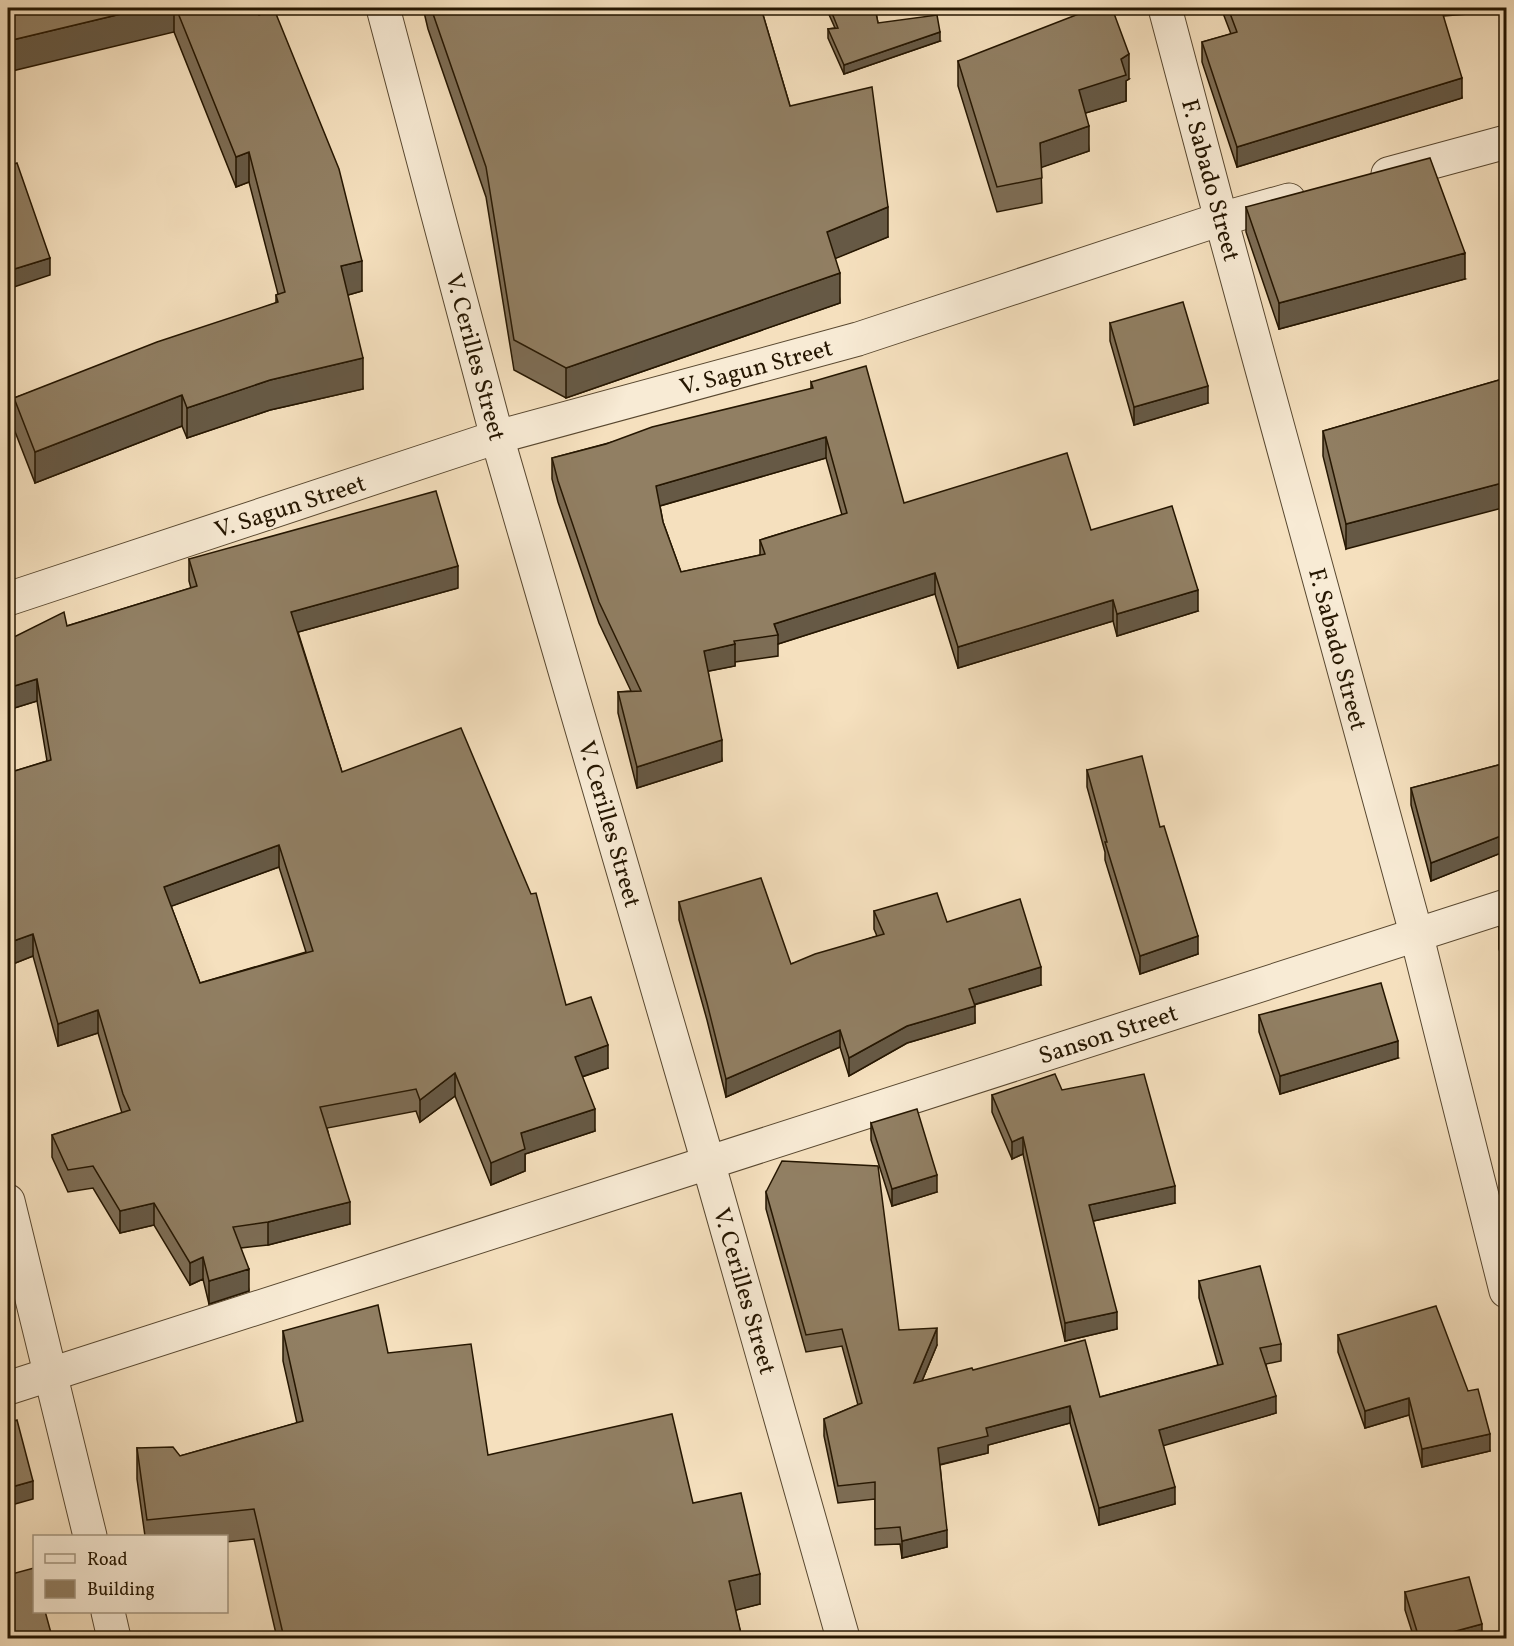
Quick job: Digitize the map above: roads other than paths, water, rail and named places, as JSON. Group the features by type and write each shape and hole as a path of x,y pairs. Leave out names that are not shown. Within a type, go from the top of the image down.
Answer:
{"street":[{"name":"V. Cerilles Street","path":"383,8 497,437 708,1162 843,1638"},
{"name":"F. Sabado Street","path":"1165,8 1416,933 1506,1291"},
{"path":"1358,182 1506,142"},
{"name":"V. Sagun Street","path":"8,599 497,437 858,339 1221,219 1312,194"},
{"name":"Sanson Street","path":"8,1388 1064,1049 1416,933 1506,906"},
{"path":"8,1201 90,1535"},
{"path":"108,1613 114,1638"}]}
